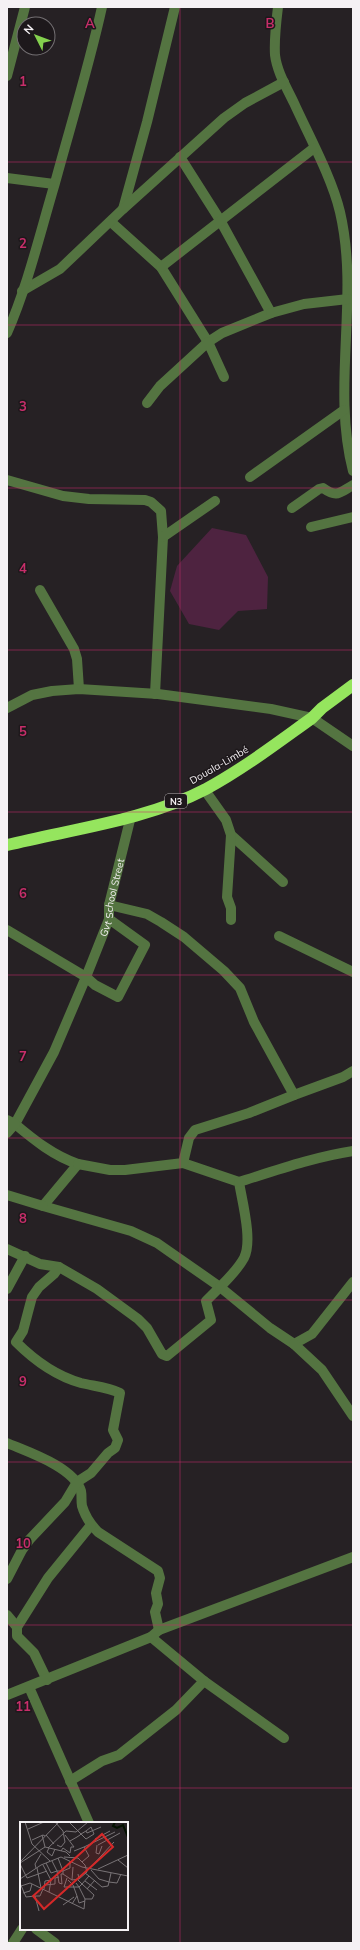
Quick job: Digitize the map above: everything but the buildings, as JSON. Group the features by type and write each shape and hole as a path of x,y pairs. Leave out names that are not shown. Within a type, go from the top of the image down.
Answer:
{"highway":[{"name":"Douala-Limbé","path":"7,844 131,816 204,789 239,769 312,718 322,708 353,685"}],"street":[{"path":"7,76 25,7"},
{"path":"7,333 18,308 22,290 45,220 90,61 102,7"},
{"path":"123,208 147,122 175,7"},
{"path":"278,7 275,30 275,56 284,82 331,186 340,212 344,242 348,299 344,410 348,450 353,471"},
{"path":"22,290 60,269 111,222 123,208 224,118 245,103 284,82"},
{"path":"161,267 314,148"},
{"path":"180,157 220,220 271,314"},
{"path":"7,178 54,184"},
{"path":"111,222 161,267 208,342 224,377"},
{"path":"147,403 160,386 208,342 222,333 271,314 304,304 348,299"},
{"path":"7,308 18,308"},
{"path":"250,477 344,410"},
{"path":"7,480 63,496 89,499 145,500 151,502 161,511 162,537 155,694"},
{"path":"292,508 319,489 323,488 332,494 337,494 353,485"},
{"path":"162,537 215,501"},
{"path":"311,527 353,517"},
{"path":"40,590 74,649 77,659 79,689"},
{"path":"7,708 32,695 52,691 79,689 155,694 258,707 312,718 353,746"},
{"path":"204,789 226,820 231,835 227,897 231,908 231,920"},
{"name":"Gvt School Street","path":"7,1133 11,1122 54,1052 109,919 109,905 131,816"},
{"path":"231,835 283,882"},
{"path":"109,905 147,914 184,937 224,971 240,988 254,1022 294,1095"},
{"path":"7,930 86,977 95,985 118,997 145,947 141,941 109,919"},
{"path":"279,936 353,972"},
{"path":"183,1163 189,1138 195,1130 250,1113 294,1095 343,1078 353,1070"},
{"path":"11,1122 47,1149 64,1159 78,1164 110,1170 125,1170 183,1163 239,1182 332,1154 353,1151"},
{"path":"43,1206 78,1164"},
{"path":"7,1249 40,1264 60,1267 97,1290 138,1319 147,1328 162,1354 166,1356 211,1320 206,1301 235,1271 244,1257 247,1248 246,1225 239,1182"},
{"path":"7,1195 131,1231 157,1243 220,1287 270,1328 294,1344 322,1370 353,1416"},
{"path":"7,1289 25,1256"},
{"path":"7,1579 26,1545 65,1502 77,1482 91,1473 108,1453 115,1448 118,1440 113,1430 120,1393 78,1382 61,1375 40,1363 12,1341 23,1331 32,1297 39,1287 60,1267"},
{"path":"294,1344 312,1334 353,1282"},
{"path":"7,1443 55,1465 77,1482 81,1492 84,1513 91,1525 98,1532 158,1571 160,1578 156,1593 158,1604 155,1612 159,1630"},
{"path":"47,1680 34,1653 17,1636 17,1627 48,1578 91,1525"},
{"path":"7,1695 151,1637 159,1630 353,1557"},
{"path":"7,1615 17,1627"},
{"path":"151,1637 204,1681 284,1738"},
{"path":"70,1781 102,1762 119,1756 176,1710 204,1681"},
{"path":"29,1687 89,1822"},
{"path":"13,1943 21,1930"},
{"path":"37,1930 55,1943"}],"shaded area":[{"path":"212,528 246,535 268,577 267,609 238,611 219,630 189,624 170,591 177,566"}]}
